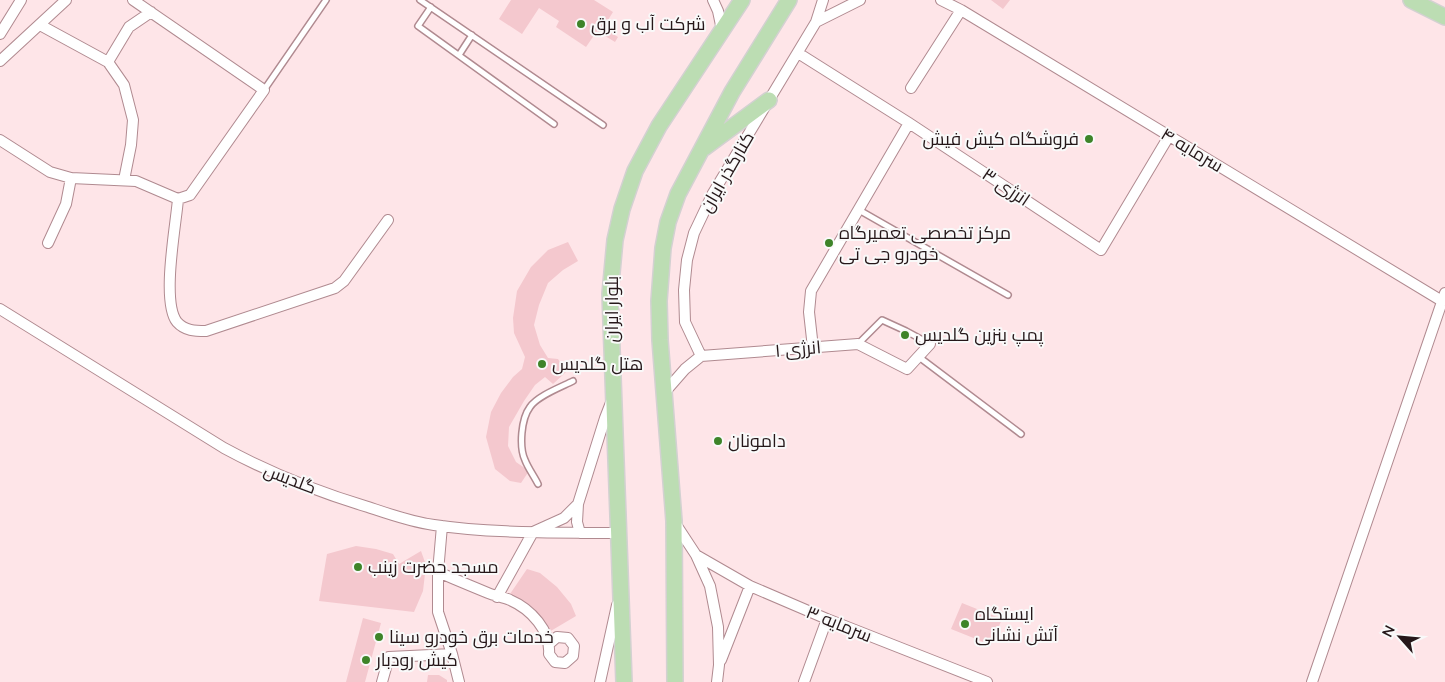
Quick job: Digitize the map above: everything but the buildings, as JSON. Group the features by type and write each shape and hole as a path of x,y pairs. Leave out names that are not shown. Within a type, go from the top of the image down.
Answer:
{"main road":[{"name":"بلوار ایران","path":"624,682 610,294 615,240 622,209 635,171 659,126 742,0"},
{"path":"675,682 674,521 659,301 663,248 668,222 678,194 732,92 789,0"},
{"path":"1411,0 1445,16"},
{"path":"701,150 769,100"}],"street":[{"path":"0,34 21,0"},
{"path":"0,61 66,0"},
{"path":"0,140 50,172 71,178 136,181 178,199 190,195 264,90 133,0"},
{"path":"713,0 718,11 722,30"},
{"name":"کنارگذر ایران","path":"700,356 685,322 685,275 694,233 713,193 816,22 823,0"},
{"path":"816,22 860,0"},
{"name":"سرمایه ۴","path":"941,0 1444,297"},
{"path":"911,88 960,10"},
{"path":"108,62 129,27 151,12"},
{"path":"40,25 108,62 124,86 133,120 131,145 124,180"},
{"name":"انرژی ۳","path":"798,53 909,123 1100,250 1169,136"},
{"path":"813,348 809,312 811,291 909,123"},
{"path":"48,244 66,204 71,178"},
{"path":"178,199 169,293 171,309 178,322 191,331 206,331 334,288 344,281 388,220"},
{"path":"1312,682 1444,297"},
{"name":"گلدیس","path":"0,309 224,448 258,467 351,502 397,516 442,526 474,530 619,533"},
{"path":"858,344 907,369 930,344"},
{"name":"انرژی ۱","path":"700,356 858,344"},
{"path":"664,393 685,369 700,356"},
{"path":"580,533 577,522 578,504 605,418 614,396"},
{"path":"498,597 533,532 564,518 578,504"},
{"path":"674,521 687,544 696,555 710,586 718,627 719,665 717,682"},
{"path":"442,526 438,572 438,612 459,682"},
{"name":"سرمایه ۳","path":"696,555 750,586 987,682"},
{"path":"438,572 498,597 509,599 531,614 539,623 550,644"},
{"path":"719,665 750,586"},
{"path":"600,682 621,587"},
{"path":"804,682 828,619"},
{"path":"382,682 389,657 452,654"}],"lane":[{"path":"264,90 326,0"},
{"path":"420,0 604,125"},
{"path":"431,7 418,26 554,124"},
{"path":"459,55 472,35"},
{"path":"859,209 1008,295"},
{"path":"858,344 882,320 930,344"},
{"path":"918,357 1021,434"},
{"path":"538,484 524,459 521,438 524,419 530,406 549,393 573,381"}],"place":[{"name":"شرکت آب و برق","path":"581,24"},
{"name":"فروشگاه کیش فیش","path":"1089,139"},
{"name":"مرکز تخصصی تعمیرگاه خودرو جی تی","path":"829,243"},
{"name":"پمپ بنزین گلدیس","path":"905,335"},
{"name":"هتل گلدیس","path":"542,364"},
{"name":"دامونان","path":"718,441"},
{"name":"مسجد حضرت زینب","path":"358,567"},
{"name":"ایستگاه آتش نشانی","path":"965,624"},
{"name":"خدمات برق خودرو سینا","path":"379,637"},
{"name":"کیش رودبار","path":"366,660"}]}
